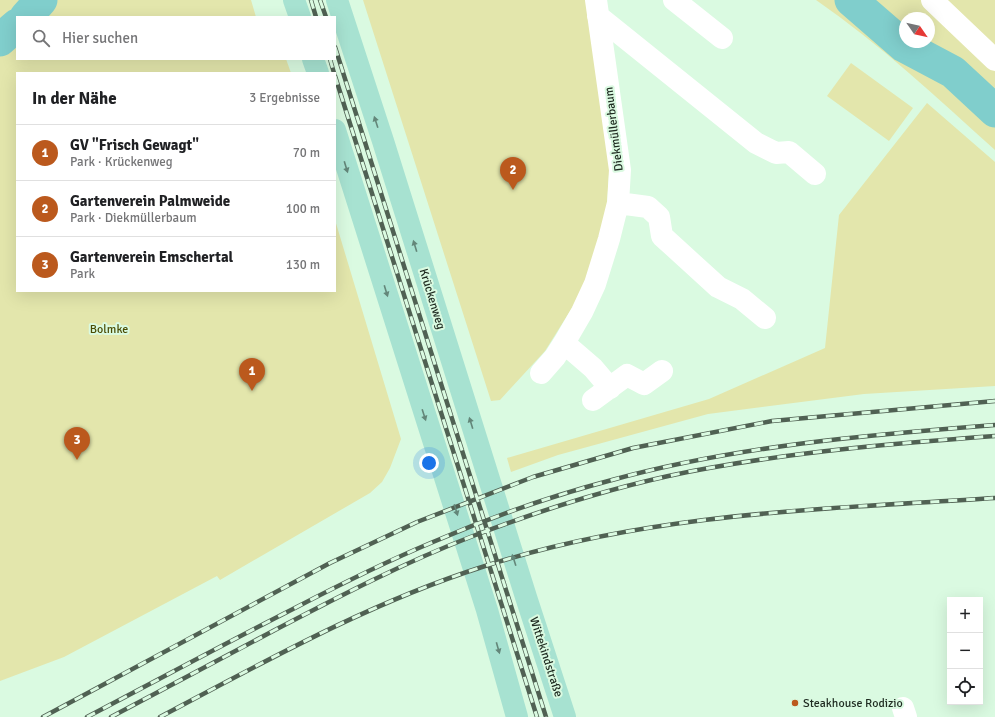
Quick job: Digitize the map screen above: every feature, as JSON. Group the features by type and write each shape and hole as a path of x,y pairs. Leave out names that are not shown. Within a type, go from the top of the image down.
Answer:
{"main road":[{"path":"294,0 300,16"},
{"name":"Krückenweg","path":"337,0 383,141 526,597"},
{"path":"313,60 318,72"},
{"path":"336,133 487,610 517,717"},
{"name":"Wittekindstraße","path":"526,597 565,717"}],"street":[{"path":"674,0 722,38"},
{"path":"932,0 995,60"},
{"path":"597,8 756,143 776,153 789,152 815,174"},
{"name":"Diekmüllerbaum","path":"541,373 555,357 564,343 582,312 595,284 618,203 620,170 597,8"},
{"path":"618,203 648,206 659,217 662,236 718,288 742,300 765,318"},
{"path":"564,343 593,368 602,394 627,375 644,384 662,371"}],"green space":[{"name":"Bolmke","path":"0,0 251,0 256,16 16,16 16,60 286,60 291,72 16,72 16,292 336,292 336,223 401,439 390,468 382,482 370,493 220,580 217,576 64,657 0,681"},
{"path":"363,0 587,0 610,159 606,220 593,262 577,300 545,351 500,400 491,401"},
{"path":"816,0 923,0 995,67 995,150 908,72 863,35"},
{"path":"941,0 995,0 995,49"},
{"path":"851,63 913,108 889,141 827,96"},
{"path":"927,103 995,162 995,386 864,394 708,414 558,455 511,472 507,458 709,399 825,348 839,215"}],"waterway":[{"path":"27,16 41,0"},
{"path":"851,0 904,46 953,72 995,111"},
{"path":"0,40 16,26"}],"railway":[{"path":"311,0 316,16"},
{"path":"320,0 326,16"},
{"path":"336,50 546,717"},
{"path":"330,60 334,72"},
{"path":"336,79 537,717"},
{"path":"43,717 330,563 417,522 533,477 633,448 772,421 995,401"},
{"path":"87,717 267,622 380,566 455,533 544,500 589,486 659,468 754,450 898,433 995,425"},
{"path":"111,717 297,618 422,557 473,536 560,505 649,480 745,462 852,448 995,436"},
{"path":"160,717 238,675 318,635 399,598 482,567 545,549 608,535 672,524 736,516 801,510 995,498"}],"place":[{"name":"Gartenverein Palmweide","path":"513,190"},
{"name":"GV \"Frisch Gewagt\"","path":"252,391"},
{"name":"Gartenverein Emschertal","path":"77,460"},
{"name":"Steakhouse Rodizio","path":"795,703"}]}
